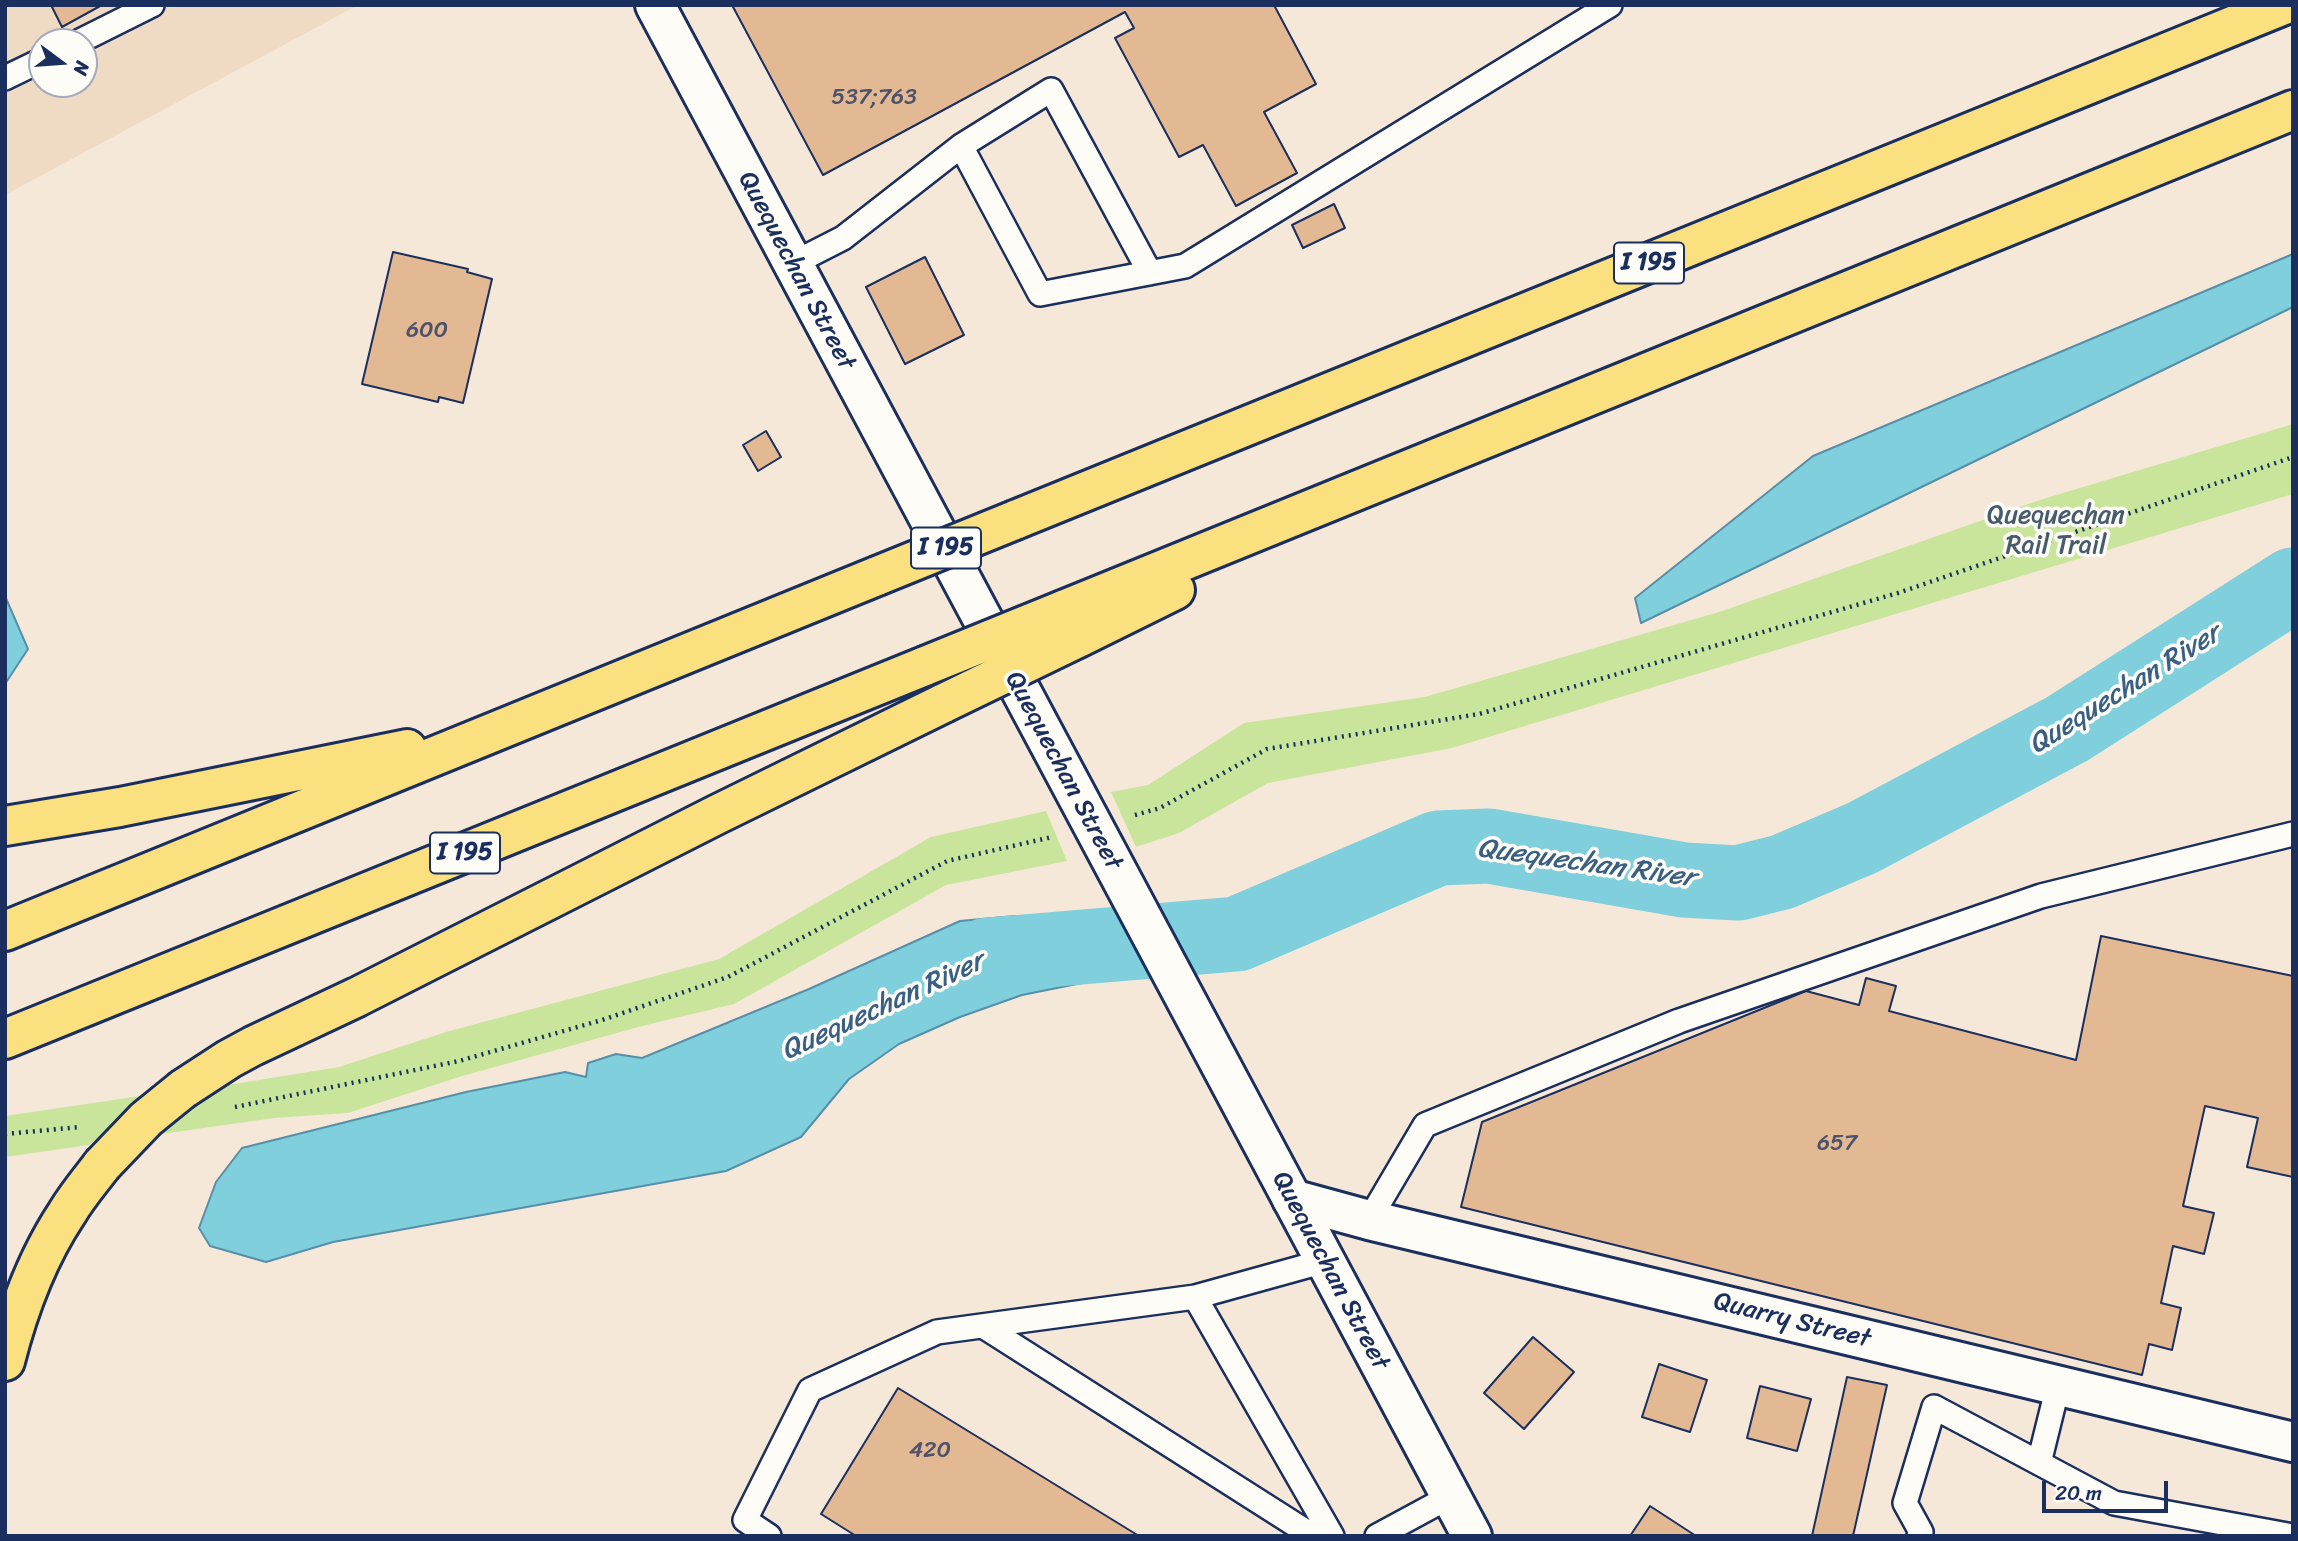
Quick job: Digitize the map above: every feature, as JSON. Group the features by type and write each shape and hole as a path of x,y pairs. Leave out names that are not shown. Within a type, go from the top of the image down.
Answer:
{"highway":[{"name":"I 195","path":"5,931 2284,5"},
{"name":"I 195","path":"5,1039 925,666 1070,624 1440,457 2293,110"},
{"path":"5,1362 35,1270 66,1214 102,1165 146,1119 183,1089 241,1053 944,704 1070,624"},
{"path":"5,826 133,805 501,729"}],"main road":[{"name":"Quequechan Street","path":"655,5 1472,1536"},
{"name":"Quarry Street","path":"1292,1199 1369,1220 2293,1443"}],"lane":[{"path":"98,32 152,5"},
{"path":"961,146 1040,294 1185,266 1610,5"},
{"path":"5,78 28,67"},
{"path":"792,264 843,238 961,146 1051,90 1150,272"},
{"path":"1369,1220 1425,1125 1679,1021 2041,896 2293,834"},
{"path":"769,1536 745,1520 810,1390 937,1332 1195,1297 1325,1261"},
{"path":"1195,1297 1332,1536"},
{"path":"983,1326 1313,1536"},
{"path":"2039,1462 2058,1386"},
{"path":"1923,1534 1905,1503 1934,1408 2114,1503 2208,1528 2293,1536"},
{"path":"1377,1536 1451,1496"}],"path":[{"path":"226,1108 382,1079 459,1061 602,1020 728,977 947,861 1094,827 1160,808 1267,749 1479,714 1898,593 2293,457"},
{"path":"5,1134 94,1126"}],"shaded area":[{"path":"5,5 358,5 5,195"}],"green space":[{"name":"Quequechan Rail Trail","path":"2293,424 2293,494 1452,748 1268,783 1179,833 1136,847 1111,792 1148,785 1244,723 1425,697 1719,612 2043,499"},
{"path":"1046,811 1067,861 946,885 734,1004 642,1026 459,1077 348,1113 274,1118 133,1138 197,1090 339,1067 446,1032 719,959 931,837"},
{"path":"154,1094 89,1145 5,1157 5,1116"}],"water":[{"path":"2293,254 2293,307 1641,623 1635,598 1813,456"},
{"path":"5,596 28,649 5,684"},
{"path":"1015,916 1071,920 1092,981 1022,995 960,1017 899,1044 849,1079 801,1137 726,1171 333,1242 266,1262 210,1246 199,1228 216,1182 242,1148 466,1092 565,1072 586,1077 588,1063 616,1054 642,1058 809,989 960,921"}],"building":[{"path":"51,5 102,5 62,27"},
{"path":"732,5 1274,5 1316,84 1264,112 1297,173 1236,206 1203,145 1179,157 1115,38 1134,28 1125,12 823,175"},
{"path":"1334,204 1345,228 1303,248 1292,225"},
{"path":"393,252 468,269 467,272 492,279 463,403 439,397 438,402 362,384"},
{"path":"925,257 964,335 905,364 866,287"},
{"path":"766,431 781,457 758,471 743,445"},
{"path":"2101,936 2293,976 2293,1177 2247,1167 2258,1118 2205,1106 2183,1206 2214,1213 2204,1254 2173,1246 2161,1303 2181,1308 2172,1350 2149,1344 2142,1375 1461,1207 1482,1122 1806,991 1859,1005 1866,978 1896,986 1889,1011 2076,1060"},
{"path":"1533,1337 1574,1372 1524,1429 1484,1393"},
{"path":"1659,1364 1707,1380 1690,1432 1642,1417"},
{"path":"1847,1377 1887,1385 1853,1536 1812,1536"},
{"path":"1760,1386 1811,1399 1797,1451 1747,1438"},
{"path":"898,1388 1139,1536 856,1536 821,1514"},
{"path":"1650,1506 1696,1536 1630,1536"}],"waterway":[{"name":"Quequechan River","path":"979,959 987,955 1237,934 1438,848 1489,846 1684,880 1738,883 1782,872 1862,838 2067,729 2293,585"}]}
